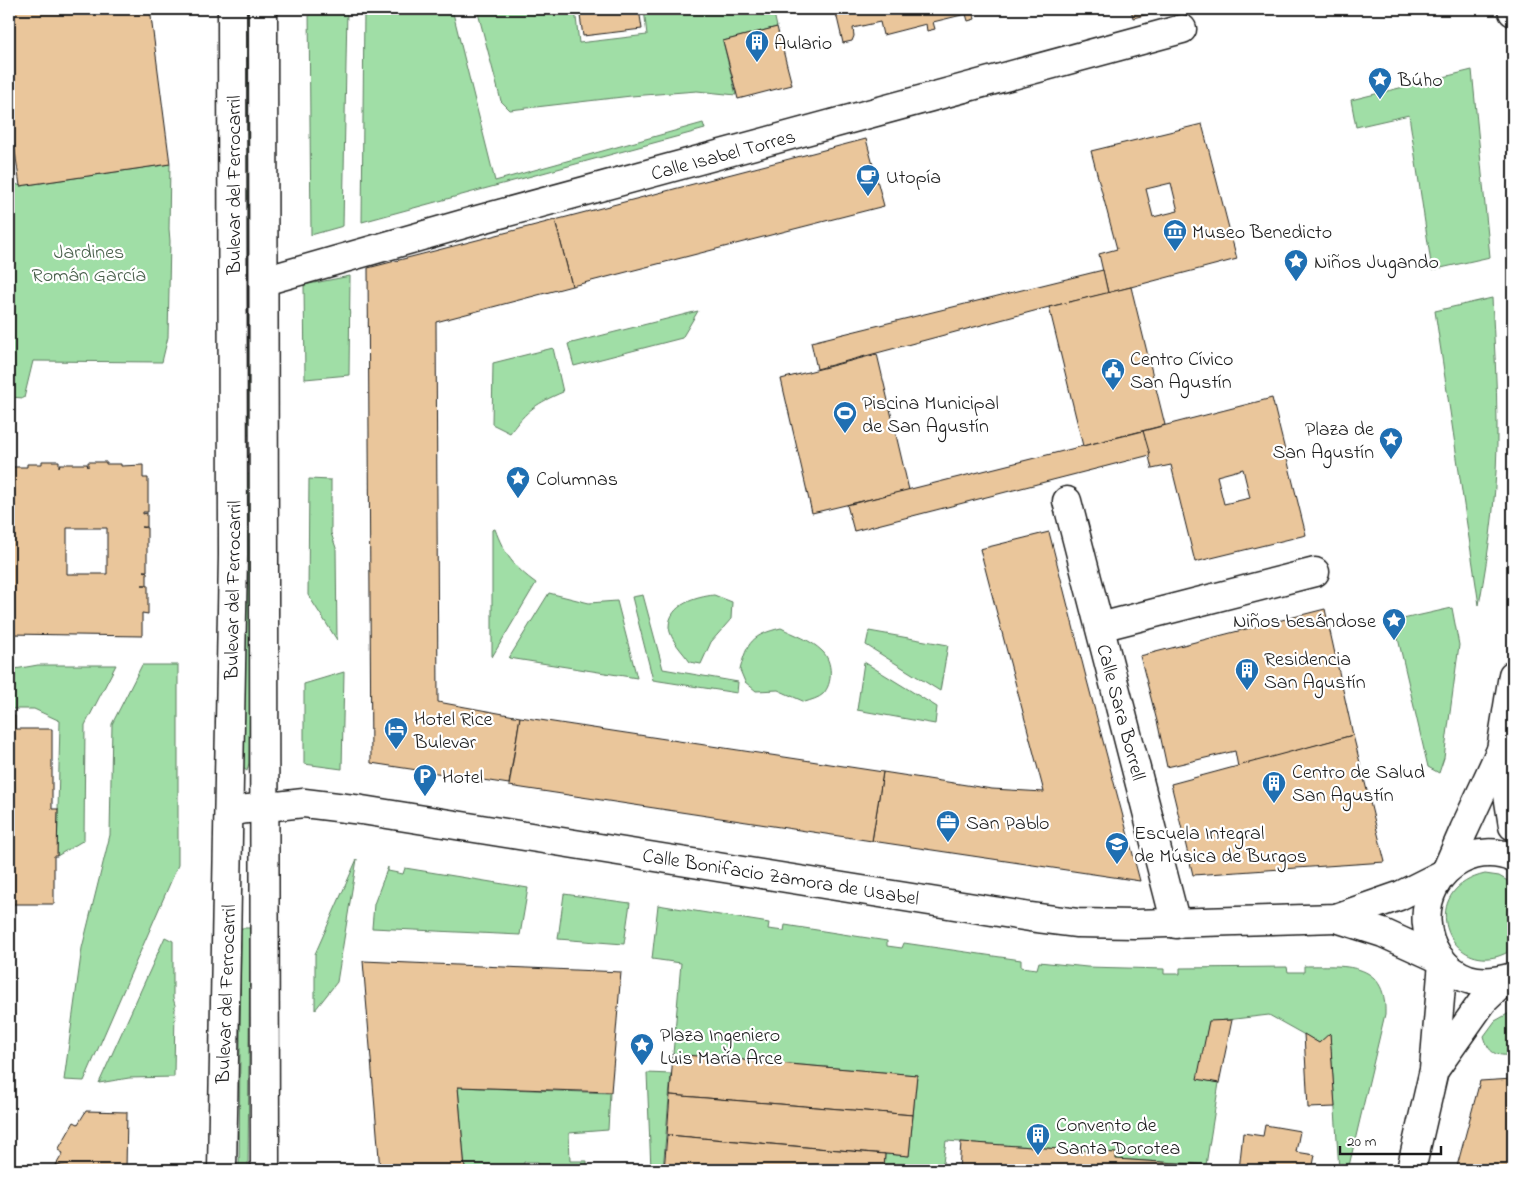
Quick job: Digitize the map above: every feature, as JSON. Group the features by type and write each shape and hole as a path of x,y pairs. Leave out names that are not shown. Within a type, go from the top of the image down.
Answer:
{"street":[{"name":"Bulevar del Ferrocarril","path":"222,1170 234,555 232,9"},
{"name":"Bulevar del Ferrocarril","path":"263,9 265,1170"},
{"name":"Calle Isabel Torres","path":"264,281 493,216 1182,29"},
{"name":"Calle Sara Borrell","path":"1067,501 1176,924"},
{"path":"1100,627 1315,572"},
{"path":"1513,675 1507,757 1513,826"},
{"path":"1411,1170 1434,1070 1442,961 1429,941 1425,920 1429,897 1444,872 1464,830 1507,757"},
{"name":"Calle Bonifacio Zamora de Usabel","path":"229,811 304,803 362,810 1077,923 1176,924 1336,918 1399,896 1444,872 1456,863 1474,855 1490,853 1513,858"},
{"name":"Calle Bonifacio Zamora de Usabel","path":"1336,918 1390,936 1442,961 1468,979 1486,982 1509,978"},
{"path":"1434,1070 1483,1001 1509,978"}],"green space":[{"path":"242,9 247,9 251,435 245,435"},
{"path":"309,9 347,9 343,226 311,235"},
{"path":"364,9 452,9 495,181 703,123 705,129 362,222"},
{"path":"477,9 575,9 579,43 647,35 644,9 773,9 777,27 723,41 736,95 697,91 631,96 510,110 501,101"},
{"path":"1472,70 1490,257 1432,270 1409,115 1356,127 1351,100"},
{"name":"Jardines Román García","path":"170,164 168,337 162,362 33,361 24,398 9,397 9,180 20,186"},
{"path":"350,276 349,375 305,379 304,285"},
{"path":"1492,298 1497,447 1490,538 1479,605 1435,311"},
{"path":"698,311 682,338 574,366 568,344"},
{"path":"553,348 563,392 533,408 510,433 492,424 493,363"},
{"path":"245,474 252,474 249,763 247,771 243,768"},
{"path":"309,479 331,480 331,533 336,548 337,640 308,595"},
{"path":"495,529 502,546 511,559 536,583 492,657 492,530"},
{"path":"549,593 589,603 617,601 637,678 509,658"},
{"path":"643,595 663,669 738,682 737,693 653,680 632,597"},
{"path":"714,595 732,602 731,619 711,642 701,664 690,662 672,637 669,627 670,619 679,607 685,603"},
{"path":"1452,608 1459,645 1444,758 1439,773 1428,767 1394,621"},
{"path":"781,628 813,644 826,655 830,666 830,679 826,690 819,697 805,702 778,690 756,691 745,682 740,670 748,646 757,637"},
{"path":"869,631 948,645 940,691 866,645"},
{"path":"864,662 937,707 935,724 857,710"},
{"path":"38,665 116,665 85,725 84,840 57,856 60,721 34,709 9,709 9,670"},
{"path":"142,665 178,665 178,865 84,1081 64,1080 82,948 110,835 112,724"},
{"path":"344,672 342,769 304,764 304,684"},
{"path":"357,859 337,982 315,1010 315,954"},
{"path":"388,867 388,871 403,874 405,868 528,888 520,935 372,928 374,904"},
{"path":"1485,874 1499,876 1513,884 1513,949 1492,958 1473,956 1458,947 1449,932 1445,915 1449,898 1462,884"},
{"path":"564,894 630,903 624,944 558,939"},
{"path":"658,905 769,923 768,929 784,931 785,925 887,941 887,946 902,948 904,943 1021,960 1021,967 1037,969 1039,962 1087,967 1164,969 1164,974 1180,974 1180,968 1287,967 1288,972 1304,972 1304,966 1333,966 1360,970 1371,975 1379,984 1384,996 1385,1014 1348,1170 1339,1170 1330,1034 1319,1043 1269,1015 1209,1022 1198,1079 1219,1083 1206,1165 1116,1159 1116,1153 946,1141 942,1170 884,1170 885,1154 909,1156 917,1075 673,1054 681,963 652,959"},
{"path":"241,928 250,928 248,1170 239,1170"},
{"path":"165,937 173,941 173,998 175,1005 174,1077 129,1078 99,1083"},
{"path":"1513,1011 1513,1055 1494,1053 1488,1047 1484,1036 1495,1021"},
{"path":"647,1073 671,1074 663,1170 651,1170"},
{"path":"458,1087 610,1093 608,1130 569,1133 570,1161 587,1161 587,1170 539,1170 538,1162 524,1162 523,1170 465,1170"}],"building":[{"path":"9,9 150,9 170,164 20,186 9,109"},
{"path":"579,9 639,9 642,29 583,36"},
{"path":"835,9 987,9 973,12 975,19 968,21 966,14 933,22 935,29 927,31 926,24 883,35 880,22 853,28 854,36 852,41 843,43"},
{"path":"1131,9 1169,9 1133,18"},
{"name":"Aulario","path":"777,27 792,85 738,99 723,41"},
{"path":"1202,124 1237,259 1108,293 1099,254 1117,249 1091,151","holes":["1171,183 1178,211 1153,217 1146,189"]},
{"path":"866,139 884,206 572,286 555,220"},
{"path":"555,220 572,286 436,322 438,702 520,717 509,784 371,763 368,268"},
{"path":"1103,270 1108,293 817,369 811,342"},
{"name":"Centro Cívico San Agustín","path":"1131,287 1165,425 1083,446 1049,307"},
{"name":"Piscina Municipal de San Agustín","path":"877,354 909,490 812,513 781,379"},
{"path":"1272,398 1306,535 1195,562 1171,465 1152,469 1143,431","holes":["1243,469 1250,498 1224,504 1217,476"]},
{"path":"1143,431 1150,455 854,531 847,505"},
{"path":"42,461 59,461 59,467 60,464 87,464 88,467 88,462 106,462 106,464 121,464 121,466 143,465 143,478 148,478 148,512 143,512 143,514 147,513 147,527 142,527 147,528 147,571 143,571 147,572 148,614 142,613 142,636 9,634 9,467 27,467 27,464 42,464","holes":["67,528 107,528 107,574 67,574"]},
{"path":"1049,532 1140,881 872,841 883,772 992,789 1044,792 980,549"},
{"name":"Residencia San Agustín","path":"1325,609 1353,735 1238,767 1235,751 1167,767 1140,656"},
{"path":"9,716 15,716 15,729 52,729 52,809 58,809 57,856 54,856 54,904 9,904"},
{"path":"520,717 883,772 872,841 509,786"},
{"name":"Centro de Salud San Agustín","path":"1353,735 1385,862 1193,875 1171,784"},
{"path":"363,961 621,972 611,1092 458,1087 465,1170 380,1170"},
{"path":"1232,1020 1219,1083 1197,1079 1209,1021"},
{"path":"1330,1033 1335,1107 1308,1108 1304,1034 1319,1043"},
{"path":"673,1054 917,1075 913,1115 670,1095"},
{"path":"1513,1079 1513,1170 1456,1170 1480,1081"},
{"path":"670,1095 913,1115 909,1156 667,1135"},
{"path":"86,1111 127,1112 126,1170 76,1170 56,1165 63,1153 58,1150 74,1122 78,1124"},
{"name":"Convento de Santa Dorotea","path":"1265,1125 1300,1131 1296,1152 1315,1155 1312,1170 1239,1170 1243,1133 1263,1136"},
{"path":"667,1135 885,1154 884,1170 664,1170"},
{"name":"Convento de Santa Dorotea","path":"961,1142 1116,1153 1116,1159 1206,1165 1205,1168 1216,1170 959,1170"},
{"path":"56,1165 74,1170 53,1170"}],"place":[{"name":"Aulario","path":"757,63"},
{"name":"Búho","path":"1380,100"},
{"name":"Utopía","path":"868,197"},
{"name":"Museo Benedicto","path":"1175,252"},
{"name":"Niños Jugando","path":"1296,282"},
{"name":"Centro Cívico San Agustín","path":"1113,391"},
{"name":"Piscina Municipal de San Agustín","path":"845,434"},
{"name":"Plaza de San Agustín","path":"1391,460"},
{"name":"Columnas","path":"518,499"},
{"name":"Niños besándose","path":"1394,641"},
{"name":"Residencia San Agustín","path":"1247,691"},
{"name":"Hotel Rice Bulevar","path":"396,750"},
{"name":"Hotel","path":"425,797"},
{"name":"Centro de Salud San Agustín","path":"1274,804"},
{"name":"San Pablo","path":"948,843"},
{"name":"Escuela Integral de Música de Burgos","path":"1117,865"},
{"name":"Plaza Ingeniero Luis María Arce","path":"642,1066"},
{"name":"Convento de Santa Dorotea","path":"1038,1156"}]}
